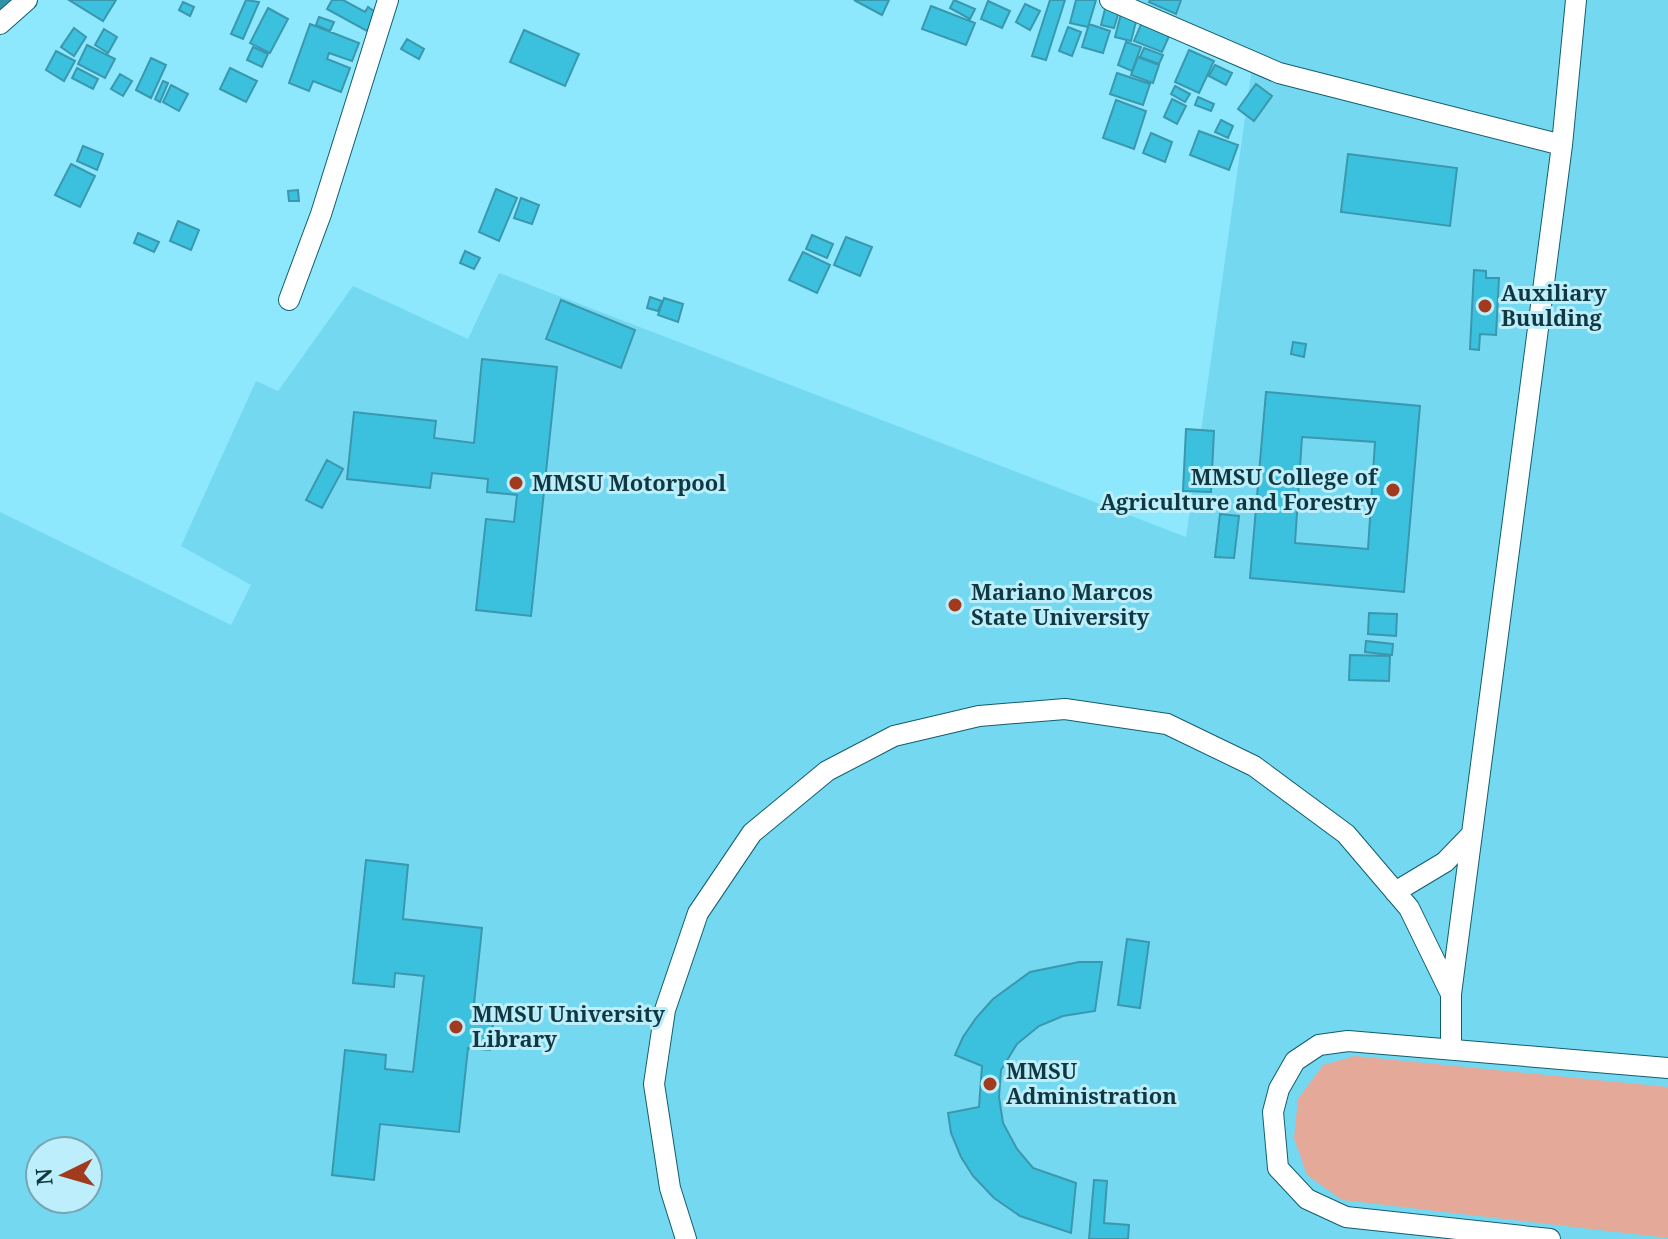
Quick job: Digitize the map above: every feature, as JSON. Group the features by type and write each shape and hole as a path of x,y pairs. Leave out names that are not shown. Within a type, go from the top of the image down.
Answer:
{"street":[{"path":"0,24 27,0"},
{"path":"289,300 321,214 388,0"},
{"path":"1110,0 1279,73 1562,145"},
{"path":"1451,1049 1451,994 1562,145 1576,0"},
{"path":"686,1239 670,1188 654,1084 665,1010 698,913 752,833 827,771 894,736 979,716 1065,709 1167,724 1254,766 1346,834 1409,908 1451,994"},
{"path":"1395,892 1445,862 1472,834"},
{"path":"1550,1239 1443,1234 1346,1217 1307,1199 1278,1168 1273,1112 1279,1089 1295,1061 1319,1045 1348,1041 1668,1068"}],"shaded area":[{"name":"Mariano Marcos State University","path":"1132,0 1668,0 1668,1239 0,1239 0,512 231,625 251,585 181,546 256,381 278,391 353,286 468,339 499,273 1186,537 1254,54"},
{"path":"1355,1056 1668,1087 1668,1238 1342,1200 1307,1175 1294,1138 1298,1099 1323,1065"}],"building":[{"path":"69,0 116,0 103,21"},
{"path":"246,0 259,2 243,39 231,34"},
{"path":"332,0 343,0 365,12 368,7 378,14 367,31 327,9"},
{"path":"854,0 889,0 882,15"},
{"path":"954,0 975,9 970,19 950,8"},
{"path":"1050,0 1065,0 1046,60 1032,56"},
{"path":"1076,0 1096,0 1088,27 1070,23"},
{"path":"1150,0 1181,0 1176,14"},
{"path":"988,1 1010,11 1002,28 981,19"},
{"path":"183,2 194,7 190,16 179,10"},
{"path":"1025,4 1040,11 1030,30 1016,22"},
{"path":"1106,5 1120,8 1114,28 1101,25"},
{"path":"931,6 975,23 966,45 922,29"},
{"path":"268,8 288,19 270,53 250,43"},
{"path":"1122,10 1138,14 1131,41 1115,37"},
{"path":"319,17 334,22 330,31 316,25"},
{"path":"1142,22 1170,34 1162,52 1134,41"},
{"path":"310,24 359,43 352,61 329,53 327,59 350,68 341,92 313,81 309,91 289,83"},
{"path":"1089,24 1110,31 1103,53 1082,47"},
{"path":"1068,27 1081,32 1072,56 1059,51"},
{"path":"74,28 86,37 74,56 61,47"},
{"path":"104,29 117,37 108,53 95,45"},
{"path":"524,30 579,54 565,86 510,62"},
{"path":"407,39 424,49 419,59 401,49"},
{"path":"1126,42 1141,47 1132,71 1118,65"},
{"path":"87,45 115,59 105,78 78,64"},
{"path":"253,47 268,54 262,67 247,60"},
{"path":"1144,48 1163,55 1159,64 1140,57"},
{"path":"1189,50 1214,61 1199,93 1175,82"},
{"path":"56,51 75,61 64,81 46,70"},
{"path":"1138,57 1159,65 1153,83 1131,75"},
{"path":"151,58 166,65 151,98 136,90"},
{"path":"1215,65 1232,73 1226,85 1209,76"},
{"path":"77,68 98,79 93,89 72,78"},
{"path":"230,68 257,81 246,102 220,89"},
{"path":"1117,73 1150,84 1143,105 1110,94"},
{"path":"120,74 132,81 123,96 111,89"},
{"path":"163,81 168,83 160,102 155,99"},
{"path":"1256,84 1272,96 1254,121 1238,109"},
{"path":"171,85 188,94 179,111 163,102"},
{"path":"1175,86 1190,94 1185,102 1171,94"},
{"path":"1198,97 1214,104 1211,111 1195,105"},
{"path":"1172,99 1186,106 1177,124 1164,117"},
{"path":"1116,100 1146,111 1134,149 1103,138"},
{"path":"1221,120 1233,126 1228,138 1215,132"},
{"path":"1199,131 1238,145 1229,170 1190,155"},
{"path":"1151,133 1172,142 1165,162 1143,153"},
{"path":"83,146 103,154 97,170 77,161"},
{"path":"1348,154 1457,168 1450,226 1341,212"},
{"path":"71,164 95,176 80,207 55,195"},
{"path":"496,189 517,198 499,241 479,232"},
{"path":"298,190 299,201 289,201 288,191"},
{"path":"521,198 539,205 532,224 514,218"},
{"path":"178,221 199,230 191,250 170,241"},
{"path":"138,233 159,242 154,252 134,243"},
{"path":"812,235 833,244 827,258 806,249"},
{"path":"846,237 872,247 860,276 834,265"},
{"path":"465,251 480,258 474,269 460,263"},
{"path":"803,252 830,265 817,293 789,280"},
{"name":"Auxiliary Buulding","path":"1474,270 1486,271 1486,278 1499,278 1496,335 1480,334 1479,350 1470,349"},
{"path":"650,297 662,301 658,311 647,308"},
{"path":"664,298 683,304 678,322 658,315"},
{"path":"561,300 635,330 621,368 546,339"},
{"path":"1293,342 1306,344 1304,357 1291,354"},
{"name":"MMSU Motorpool","path":"482,359 557,367 531,616 476,610 486,519 514,522 517,495 487,492 488,479 432,473 430,488 347,479 354,412 436,421 434,438 474,443"},
{"name":"MMSU College of Agriculture and Forestry","path":"1266,392 1420,406 1404,592 1250,578","holes":["1302,437 1375,442 1368,549 1295,543"]},
{"path":"1186,429 1214,431 1211,492 1183,491"},
{"path":"327,460 343,469 322,508 306,500"},
{"path":"1220,514 1239,516 1234,558 1215,557"},
{"path":"1369,613 1397,614 1396,636 1368,634"},
{"path":"1366,641 1393,644 1392,655 1365,652"},
{"path":"1350,655 1390,656 1389,681 1349,680"},
{"name":"MMSU University Library","path":"366,860 408,865 403,919 482,928 474,1004 495,1007 490,1050 468,1048 459,1132 380,1124 374,1180 332,1175 345,1050 386,1055 385,1069 413,1072 424,976 395,973 394,987 353,983"},
{"path":"1127,939 1149,942 1140,1008 1118,1005"},
{"name":"MMSU Administration","path":"1079,962 1102,962 1095,1011 1063,1016 1039,1026 1017,1044 1001,1070 999,1097 1003,1123 1017,1149 1033,1168 1076,1183 1071,1233 1020,1216 994,1198 973,1176 961,1157 951,1133 948,1113 979,1107 982,1066 955,1055 976,1018 993,999 1030,972"},
{"path":"1094,1180 1107,1181 1104,1223 1129,1225 1128,1239 1089,1239"}],"waterway":[{"path":"0,8 9,0"}],"place":[{"name":"Auxiliary Buulding","path":"1485,306"},
{"name":"MMSU Motorpool","path":"516,483"},
{"name":"MMSU College of Agriculture and Forestry","path":"1393,490"},
{"name":"Mariano Marcos State University","path":"955,605"},
{"name":"MMSU University Library","path":"456,1027"},
{"name":"MMSU Administration","path":"990,1084"}]}
